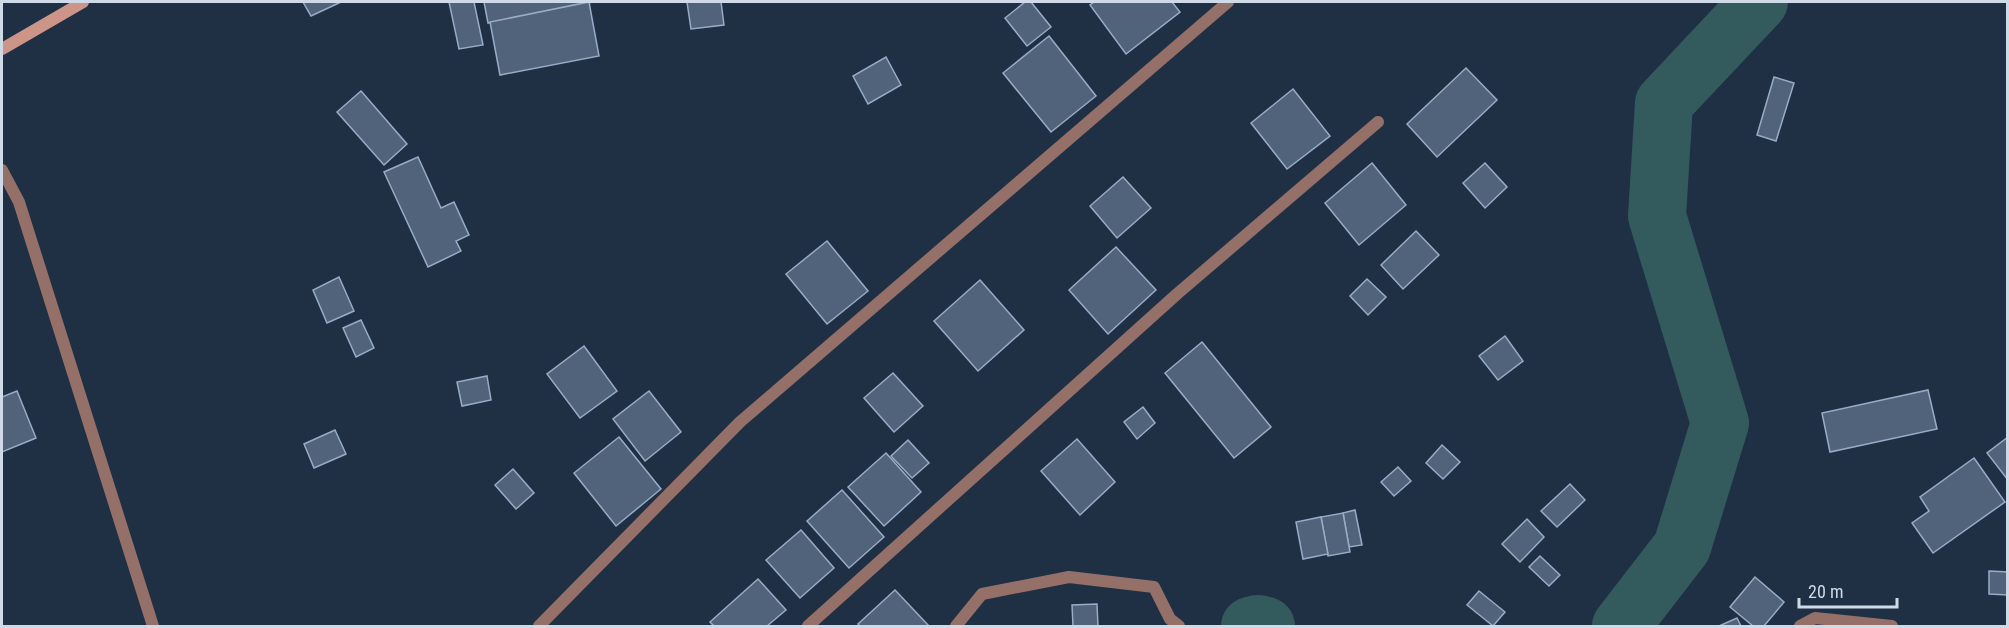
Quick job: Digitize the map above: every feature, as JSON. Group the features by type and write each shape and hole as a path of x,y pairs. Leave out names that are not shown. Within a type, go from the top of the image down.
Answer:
{"street":[{"path":"2,50 83,2"},
{"path":"539,627 740,422 1228,2"},
{"path":"808,627 1177,294 1378,122"},
{"path":"2,170 19,202 153,627"},
{"path":"956,627 982,594 1069,577 1154,587 1175,623"},
{"path":"1800,627 1815,618 1892,627"}],"building":[{"path":"303,2 341,2 311,16"},
{"path":"449,2 474,2 483,45 459,49"},
{"path":"484,2 593,2 488,23"},
{"path":"589,2 599,56 500,75 490,22"},
{"path":"687,2 721,2 724,25 691,29"},
{"path":"1025,2 1031,2 1051,27 1027,46 1005,18"},
{"path":"1094,2 1172,2 1180,12 1126,54 1090,5"},
{"path":"1049,36 1096,96 1051,132 1003,73"},
{"path":"886,57 901,85 868,104 853,76"},
{"path":"1466,68 1497,100 1437,157 1407,124"},
{"path":"1774,77 1794,83 1776,141 1757,135"},
{"path":"1293,89 1330,136 1287,169 1251,123"},
{"path":"361,91 407,144 384,165 337,112"},
{"path":"418,157 441,208 454,202 469,235 456,241 461,251 428,267 384,172"},
{"path":"1372,163 1406,205 1359,245 1325,203"},
{"path":"1485,163 1507,187 1485,208 1463,183"},
{"path":"1123,177 1151,208 1117,238 1090,206"},
{"path":"1416,231 1439,255 1403,289 1381,265"},
{"path":"827,241 868,291 827,324 786,274"},
{"path":"1116,247 1156,290 1108,334 1069,290"},
{"path":"339,277 354,311 327,323 313,290"},
{"path":"1367,279 1386,297 1368,315 1350,296"},
{"path":"980,280 1024,330 978,371 934,321"},
{"path":"361,320 374,348 356,357 343,328"},
{"path":"1505,336 1523,361 1498,380 1479,356"},
{"path":"1202,342 1271,427 1234,458 1165,373"},
{"path":"584,346 617,391 580,418 547,374"},
{"path":"893,373 923,406 894,432 864,398"},
{"path":"487,376 491,400 462,406 457,382"},
{"path":"1928,390 1937,429 1830,452 1822,413"},
{"path":"17,391 36,438 2,452 2,397"},
{"path":"649,391 681,432 645,461 613,419"},
{"path":"1143,407 1155,423 1137,439 1124,422"},
{"path":"335,430 346,454 314,468 304,444"},
{"path":"619,437 661,489 616,526 574,473"},
{"path":"2008,437 2008,480 1987,453"},
{"path":"1077,439 1115,482 1080,515 1041,471"},
{"path":"908,440 929,463 912,478 891,456"},
{"path":"1442,445 1460,462 1443,479 1426,463"},
{"path":"886,453 921,492 884,526 848,487"},
{"path":"1974,458 2005,502 1933,553 1912,523 1929,511 1920,497"},
{"path":"1398,467 1411,481 1394,496 1381,482"},
{"path":"513,469 534,493 516,509 495,485"},
{"path":"1570,484 1585,500 1557,527 1541,511"},
{"path":"842,490 884,537 849,568 807,521"},
{"path":"1355,510 1362,545 1349,547 1343,513"},
{"path":"1343,513 1350,552 1328,556 1321,517"},
{"path":"1321,517 1328,554 1303,559 1296,522"},
{"path":"1527,519 1544,537 1520,562 1502,544"},
{"path":"801,530 834,568 800,598 766,560"},
{"path":"1540,556 1560,575 1549,586 1529,567"},
{"path":"1989,571 2008,572 2008,595 1989,594"},
{"path":"1755,577 1784,602 1764,626 1753,626 1730,607"},
{"path":"758,579 786,610 767,626 714,626 710,622"},
{"path":"895,590 929,626 860,626 858,624"},
{"path":"1479,591 1505,612 1493,626 1467,605"},
{"path":"1097,604 1098,626 1073,626 1072,605"},
{"path":"1737,618 1741,626 1719,626"}],"waterway":[{"path":"1621,626 1682,547 1720,423 1657,216 1664,103 1759,2"},
{"path":"1250,626 1258,624 1266,626"}]}
